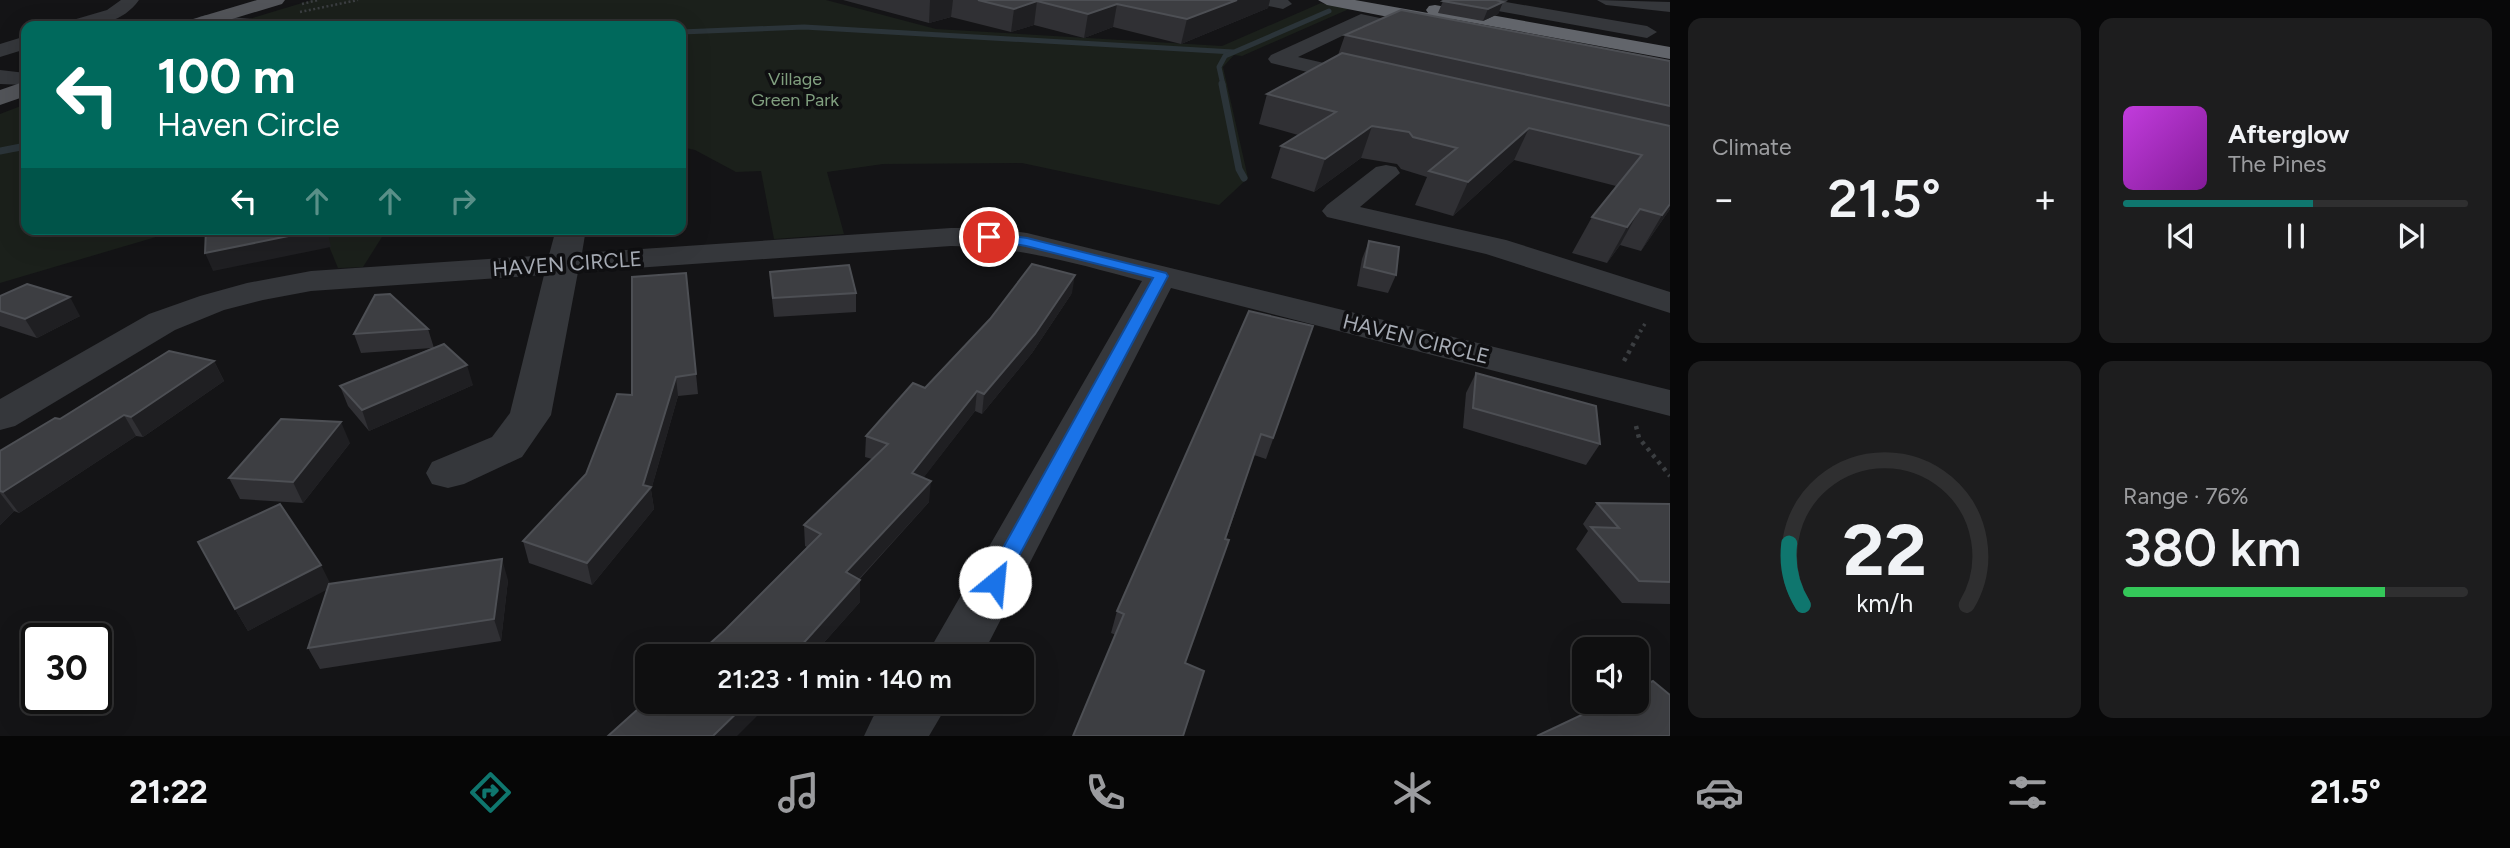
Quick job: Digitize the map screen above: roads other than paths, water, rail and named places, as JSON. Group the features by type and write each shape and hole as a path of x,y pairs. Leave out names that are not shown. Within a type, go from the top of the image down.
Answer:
{"highway":[{"path":"1327,0 1670,65"},
{"path":"1378,0 1670,54"}],"main road":[{"path":"208,21 276,0"},
{"path":"0,98 21,90"}],"street":[{"path":"88,21 116,12 130,0"},
{"path":"1499,0 1495,2 1498,6 1670,34"},
{"path":"1606,0 1670,9"},
{"path":"1631,46 1670,9"},
{"path":"1255,71 1381,93 1278,59 1361,20 1455,39"},
{"path":"0,51 21,44"},
{"path":"0,77 21,79"},
{"path":"1386,173 1337,211 1495,247 1670,303"},
{"name":"HAVEN CIRCLE","path":"0,417 162,322 212,303 259,290 567,247 989,237 1027,242 1670,403"},
{"path":"448,473 507,447 530,415 567,247"},
{"path":"961,644 1161,276"},
{"path":"894,736 911,714"}],"waterway":[{"path":"1223,85 1219,67 1225,56 1329,11"},
{"path":"686,32 804,27 1233,52"},
{"path":"1222,84 1239,169 1244,178"},
{"path":"0,151 21,147"}],"park label":[{"name":"Village Green Park","path":"795,89"}]}
